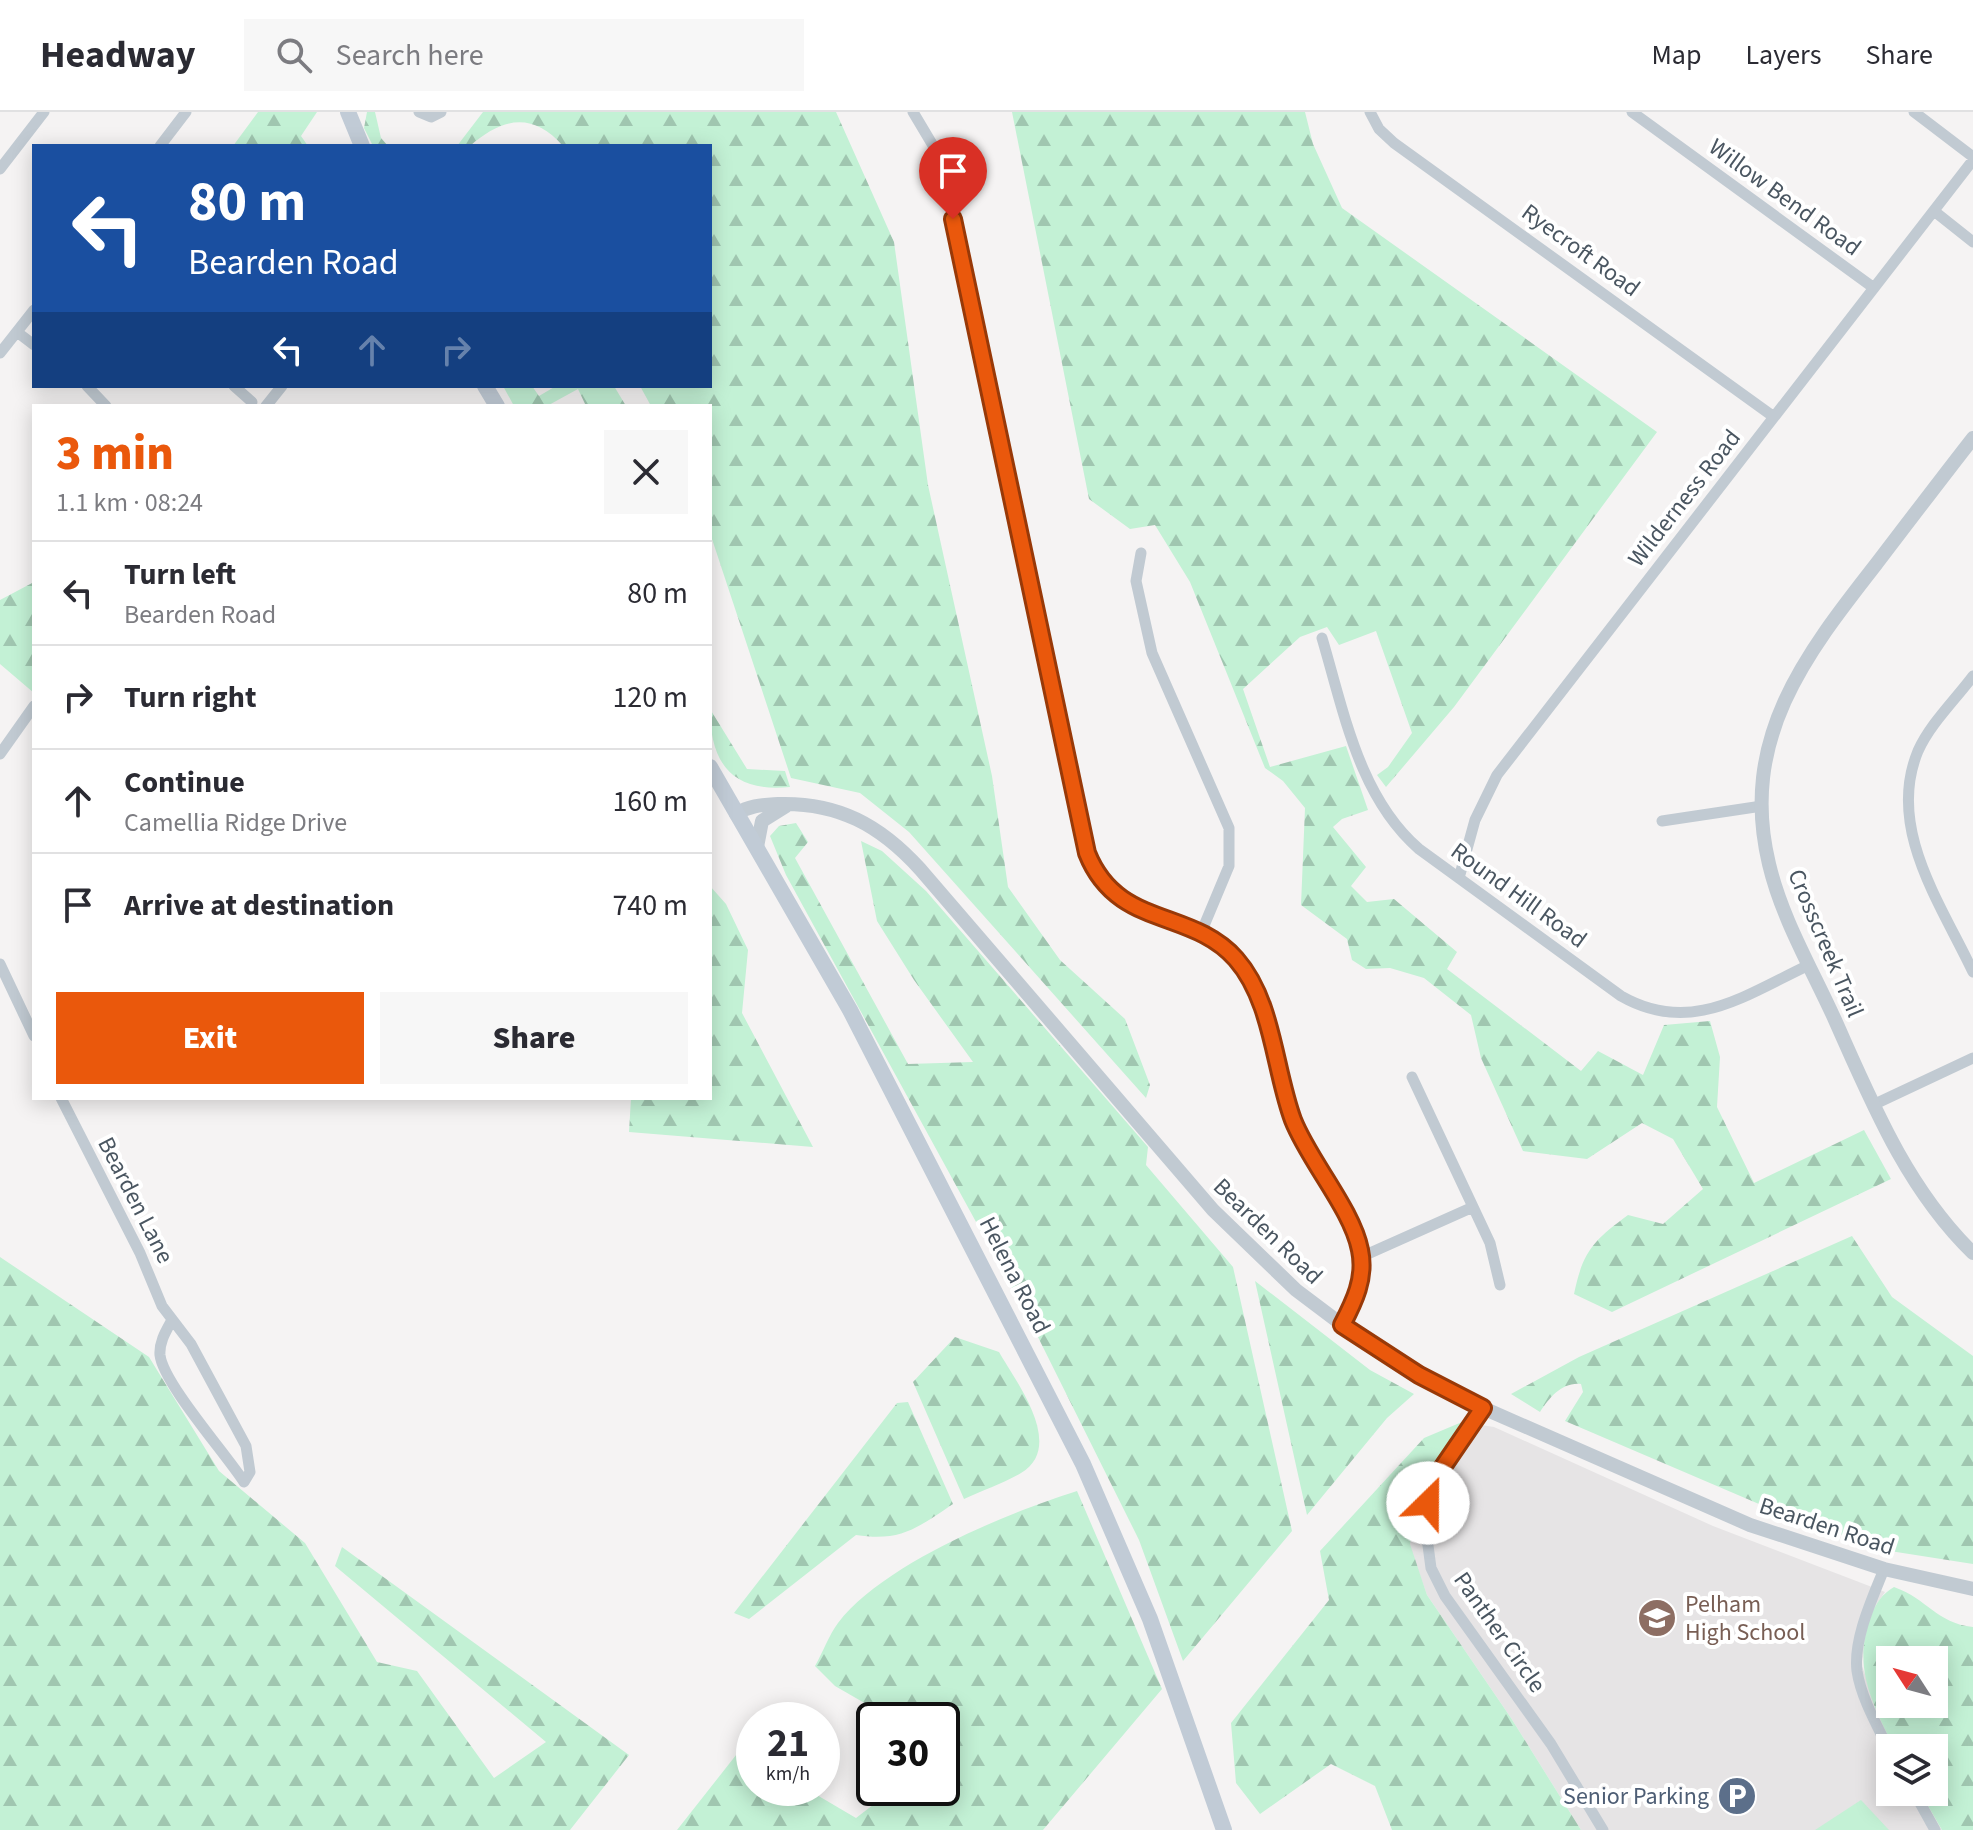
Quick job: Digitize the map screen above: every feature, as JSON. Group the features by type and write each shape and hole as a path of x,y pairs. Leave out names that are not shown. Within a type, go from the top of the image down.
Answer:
{"main road":[{"path":"348,112 361,144"},
{"name":"Helena Road","path":"712,771 807,931 902,1107 1100,1499 1168,1665 1224,1830"}],"street":[{"path":"0,169 44,112"},
{"path":"162,144 186,112"},
{"path":"419,112 431,117 441,112"},
{"path":"913,112 941,159 1087,853 1099,877 1126,903 1201,933 1235,958 1252,983 1294,1122 1355,1236 1361,1257 1359,1287 1342,1325"},
{"name":"Ryecroft Road","path":"1370,112 1379,129 1394,143 1774,417"},
{"name":"Willow Bend Road","path":"1632,112 1874,288"},
{"path":"1914,112 1973,159"},
{"name":"Wilderness Road","path":"1459,878 1475,820 1497,775 1973,159"},
{"path":"1934,211 1973,242"},
{"path":"0,353 32,313"},
{"path":"17,332 32,343"},
{"path":"89,388 104,404"},
{"path":"236,388 252,402"},
{"path":"268,404 280,388"},
{"name":"Crosscreek Trail","path":"1973,438 1804,659 1771,734 1762,806 1774,884 1809,965 1923,1197 1973,1253"},
{"path":"1141,553 1136,581 1152,653 1229,828 1229,866 1201,933"},
{"name":"Round Hill Road","path":"1322,638 1364,770 1381,808 1406,838 1621,996 1658,1012 1681,1015 1711,1010 1809,965"},
{"path":"1973,676 1919,749 1907,799 1913,845 1973,972"},
{"path":"0,754 32,709"},
{"path":"757,847 762,821 791,804"},
{"name":"Bearden Road","path":"736,814 752,806 817,805 851,815 876,828 906,854 1192,1187 1271,1267 1342,1325 1407,1368 1483,1408 1750,1525 1884,1569 1973,1589"},
{"path":"1662,821 1762,806"},
{"path":"0,964 32,1032"},
{"path":"1875,1104 1973,1058"},
{"path":"1412,1077 1490,1243 1500,1285"},
{"name":"Bearden Lane","path":"62,1100 140,1253 162,1306 197,1354 246,1446 250,1472 244,1482 183,1399 160,1358 162,1340 172,1320"},
{"path":"1361,1257 1473,1207"},
{"name":"Panther Circle","path":"1483,1408 1431,1490 1426,1541 1431,1568 1439,1586 1551,1744 1603,1830"},
{"path":"1883,1734 1857,1669 1864,1630 1884,1569"},
{"path":"1922,1806 1935,1830"}],"shaded area":[{"name":"Pelham High School","path":"1462,1422 1494,1427 1713,1526 1885,1592 1876,1605 1861,1664 1876,1702 1876,1718 1882,1718 1888,1734 1876,1734 1876,1806 1928,1806 1942,1830 1581,1830 1511,1718 1427,1595 1409,1544 1421,1490"}],"green space":[{"path":"258,112 317,112 301,136 307,144 234,144"},
{"path":"367,112 375,112 381,138 386,144 372,144 364,128"},
{"path":"483,112 836,112 894,242 928,485 992,776 1008,887 1060,960 1125,1019 1150,1085 1146,1098 909,832 860,793 791,778 712,539 712,404 650,404 641,388 712,388 712,144 561,144 540,128 518,122 494,129 472,144 459,144"},
{"path":"1012,112 1305,112 1313,144 1342,208 1657,432 1454,707 1386,787 1377,775 1388,767 1412,733 1376,631 1339,645 1327,627 1300,637 1243,689 1270,767 1346,746 1368,810 1342,819 1333,827 1366,867 1351,886 1367,902 1394,899 1457,952 1447,969 1581,1071 1598,1051 1643,1075 1664,1025 1710,1021 1720,1057 1717,1107 1754,1183 1864,1130 1891,1179 1612,1312 1574,1294 1581,1267 1591,1248 1616,1224 1628,1215 1663,1224 1703,1189 1673,1139 1642,1123 1587,1159 1523,1151 1481,1058 1471,1015 1424,978 1390,968 1366,969 1352,960 1347,939 1301,905 1305,808 1283,781 1265,768 1190,582 1155,525 1130,529 1089,499"},
{"path":"504,388 533,388 539,396 553,388 615,388 625,404 585,404 578,389 551,404 513,404"},
{"path":"32,583 32,691 0,664 0,600"},
{"path":"712,712 747,769 785,771 790,787 770,788 739,779 728,770 714,745"},
{"path":"796,823 808,842 795,858 908,1064 973,1062 914,980 877,921 861,841 882,851 926,891 1148,1147 1146,1165 1233,1267 1292,1531 1183,1661 1139,1540 1027,1315 786,875 770,836 779,826"},
{"path":"712,888 726,904 748,950 742,1013 813,1147 629,1132 631,1100 712,1100"},
{"path":"1852,1236 1892,1297 1973,1356 1973,1564 1890,1551 1787,1516 1565,1421 1583,1392 1581,1384 1562,1388 1540,1412 1511,1394 1579,1357"},
{"path":"0,1257 149,1357 219,1471 305,1543 377,1662 417,1671 494,1778 546,1742 335,1566 342,1547 629,1755 570,1830 0,1830"},
{"path":"1255,1281 1370,1370 1414,1394 1387,1418 1307,1515"},
{"path":"955,1337 999,1352 1033,1414 1039,1447 1034,1461 1021,1473 964,1499 913,1382"},
{"path":"908,1402 953,1504 897,1535 856,1535 749,1619 734,1613 897,1403"},
{"path":"1462,1422 1421,1490 1410,1544 1427,1595 1511,1718 1581,1830 1392,1830 1375,1786 1331,1764 1260,1814 1236,1783 1231,1723 1329,1600 1320,1551 1424,1438"},
{"path":"1077,1491 1162,1689 1043,1830 677,1830 736,1755 736,1806 836,1806 856,1818 872,1806 960,1806 960,1702 863,1702 835,1686 815,1666 838,1623 858,1601 884,1581 948,1543 1016,1513"},
{"path":"1894,1587 1950,1621 1973,1627 1973,1830 1942,1830 1928,1806 1948,1806 1948,1734 1887,1734 1879,1718 1948,1718 1948,1646 1876,1646 1876,1710 1867,1684 1863,1652 1871,1616 1883,1596"},
{"path":"1861,1800 1889,1830 1815,1830"}],"place":[{"name":"Pelham High School","path":"1657,1618"},
{"name":"Senior Parking","path":"1737,1796"}],"route":[{"path":"953,219 1087,853 1099,877 1116,896 1145,913 1215,940 1235,958 1252,983 1294,1122 1360,1249 1359,1287 1342,1325 1419,1375 1483,1408 1438,1474 1428,1503"}]}
